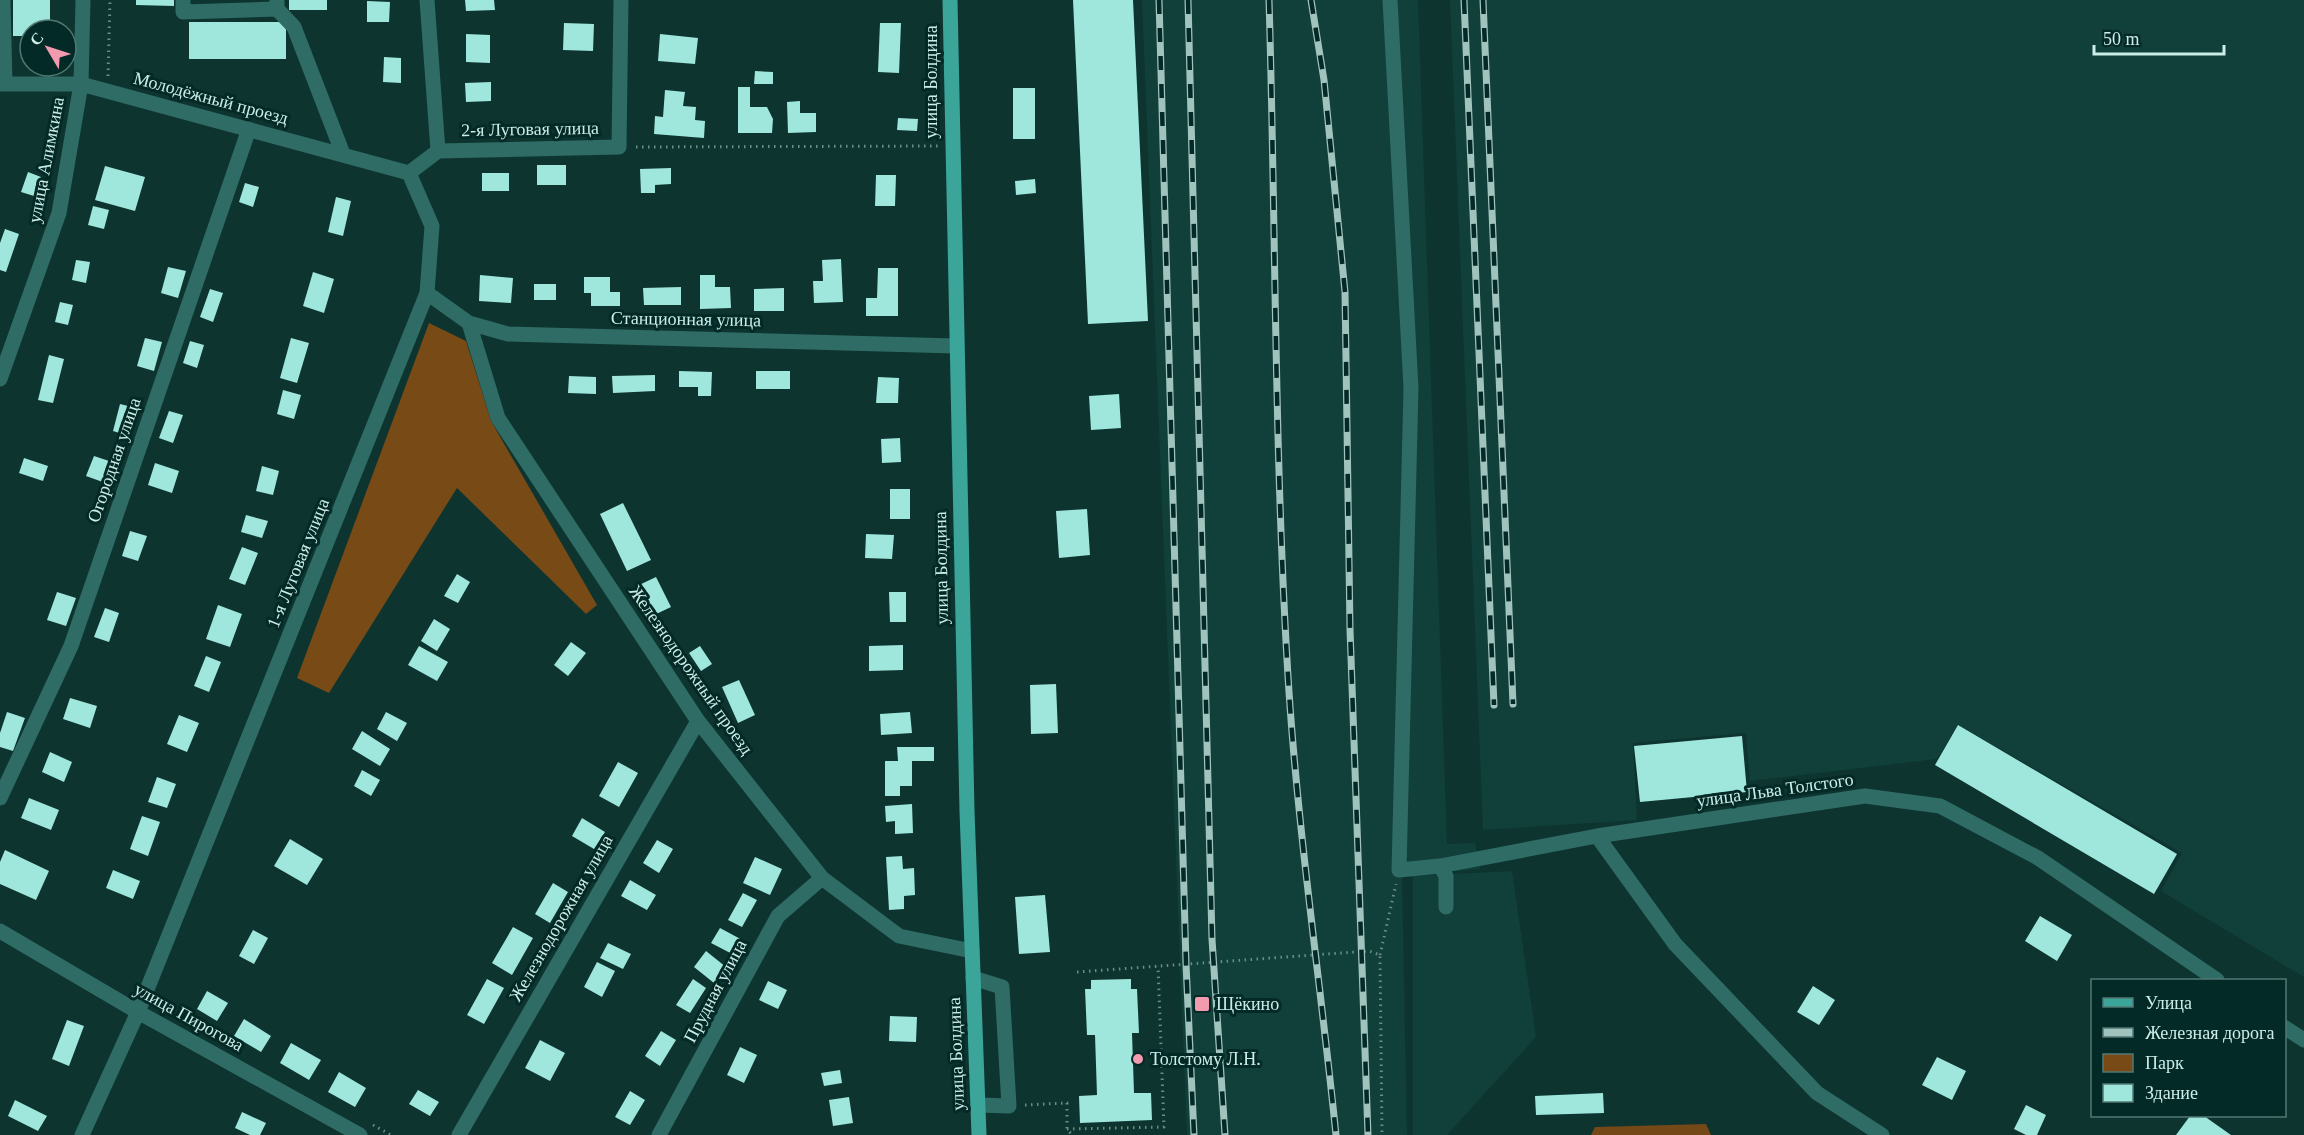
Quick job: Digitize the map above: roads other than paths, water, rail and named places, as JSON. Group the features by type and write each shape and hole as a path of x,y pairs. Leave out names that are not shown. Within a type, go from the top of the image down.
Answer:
{"main road":[{"name":"улица Болдина","path":"950,0 955,346 979,1135"}],"street":[{"path":"2,84 3,0"},
{"name":"улица Алимкина","path":"0,379 59,213 81,84 83,0"},
{"path":"183,0 183,12 277,5 294,27 343,154"},
{"path":"409,173 438,151 427,0"},
{"name":"2-я Луговая улица","path":"438,151 619,147 621,0"},
{"name":"улица Льва Толстого","path":"1390,0 1411,388 1400,870 1440,866 1597,836 1864,796 1940,806 2038,858 2214,979"},
{"name":"Молодёжный проезд","path":"2,84 81,84 409,173"},
{"name":"Огородная улица","path":"0,798 71,646 249,129"},
{"name":"1-я Луговая улица","path":"82,1135 138,1012 427,293 432,226 409,173"},
{"name":"Станционная улица","path":"427,293 469,323 508,334 955,346"},
{"name":"Железнодорожный проезд","path":"469,323 498,418 698,721 822,878 899,936 972,951"},
{"name":"Железнодорожная улица","path":"459,1135 698,721"},
{"path":"1597,836 1676,944 1817,1093 1882,1135"},
{"path":"1440,866 1446,876 1446,907"},
{"name":"Прудная улица","path":"659,1135 778,916 822,878"},
{"name":"улица Пирогова","path":"0,931 138,1012 360,1135"},
{"path":"973,978 1002,987 1009,1106 978,1106"},
{"path":"2286,1028 2304,1040"}],"railway":[{"path":"1159,0 1186,964 1194,1135"},
{"path":"1188,0 1212,939 1225,1135"},
{"path":"1269,0 1278,432 1289,692 1304,858 1336,1135"},
{"path":"1311,0 1324,80 1345,292 1350,629 1368,1135"},
{"path":"1464,0 1494,705"},
{"path":"1483,0 1513,704"}],"place":[{"name":"Щёкино","path":"1202,1004"},
{"name":"Толстому Л.Н.","path":"1138,1059"}]}
